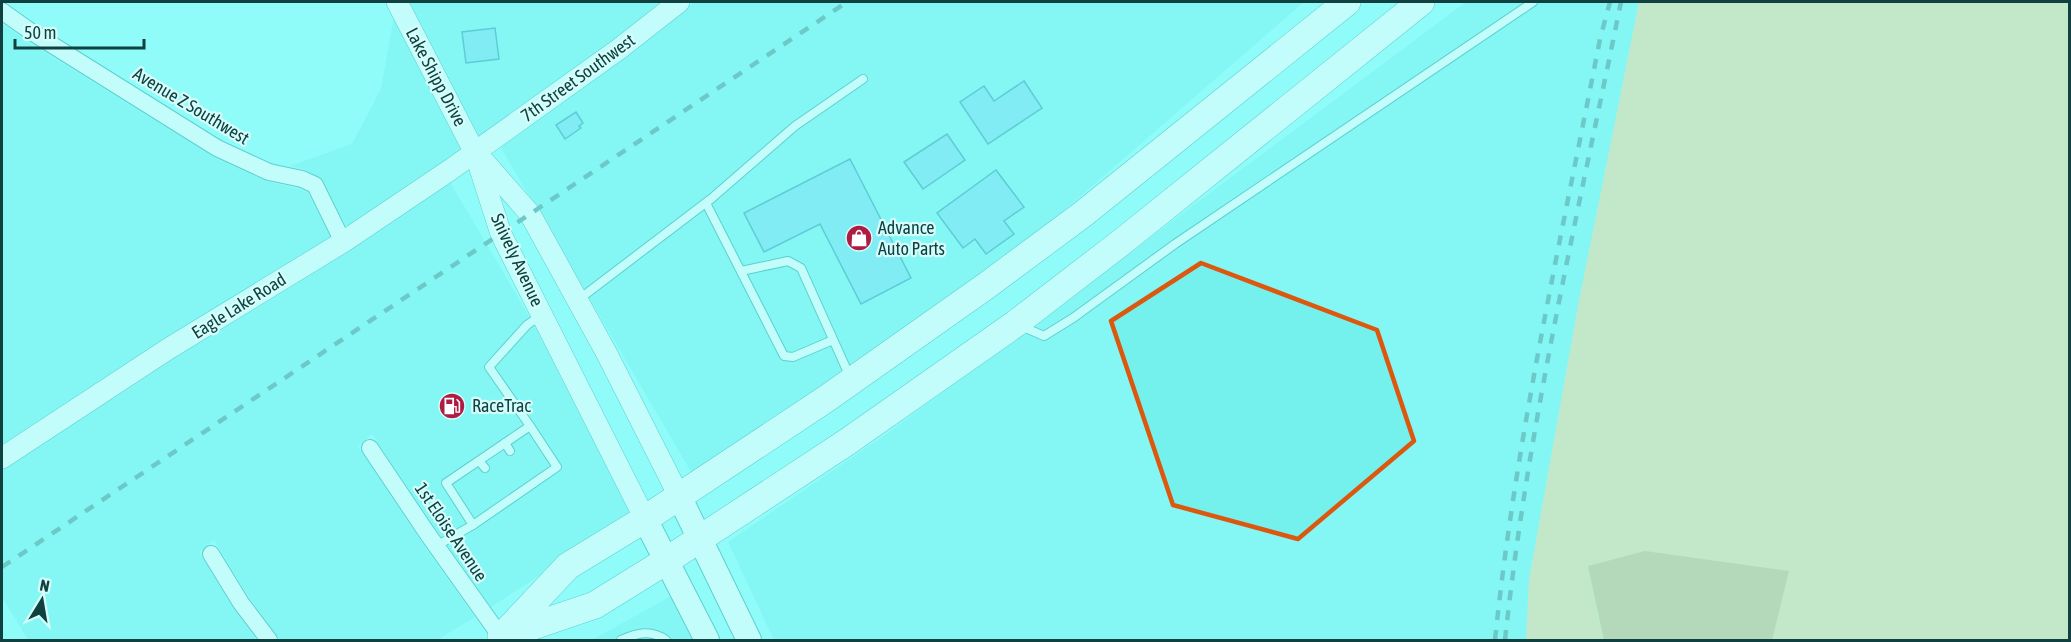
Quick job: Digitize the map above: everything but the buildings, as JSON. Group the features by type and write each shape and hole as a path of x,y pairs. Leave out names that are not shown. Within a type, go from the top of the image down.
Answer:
{"highway":[{"path":"500,639 568,566 645,519 852,381 986,286 1083,214 1347,2"},
{"path":"500,639 595,605 847,442 1014,324 1123,242 1420,2"}],"main road":[{"name":"Snively Avenue","path":"679,496 748,640"},
{"name":"Snively Avenue","path":"645,519 707,640"}],"street":[{"name":"Lake Shipp Drive","path":"397,2 476,153"},
{"name":"7th Street Southwest","path":"476,153 679,2"},
{"name":"Avenue Z Southwest","path":"2,11 30,31 217,148 269,172 302,179 315,185 343,242"},
{"name":"Eagle Lake Road","path":"2,458 168,349 343,242 476,153"},
{"name":"Snively Avenue","path":"476,153 530,214 578,300 679,496"},
{"name":"Snively Avenue","path":"476,153 501,234 645,519"},
{"name":"1st Eloise Avenue","path":"370,448 500,639"},
{"path":"212,554 241,603 269,640"}],"lane":[{"path":"1014,324 1044,336 1533,2"},
{"path":"578,300 706,203 795,126 863,79"},
{"path":"706,203 784,356 793,357 833,340"},
{"path":"741,271 788,261 801,268 852,381"},
{"path":"436,546 473,525 504,498 529,481 557,467 489,367 527,325 542,314"},
{"path":"473,525 446,483 482,464 507,447 530,426"},
{"path":"621,640 642,633 660,636 666,640"}],"highlighted area":[{"path":"1201,263 1377,330 1414,441 1298,539 1173,505 1111,321"}],"shaded area":[{"path":"408,2 664,2 479,139"},
{"path":"694,2 1304,2 1067,208 1051,227 982,278 693,475 500,146"},
{"path":"1466,2 1639,2 1578,306 1529,580 1526,640 774,640 728,542 888,433"},
{"path":"1639,2 2069,2 2069,640 1772,640 1788,571 1588,566 1604,640 1526,640 1529,580 1578,306"},
{"path":"394,16 463,150 347,228 322,180 306,170 290,166 352,144 381,89"},
{"path":"2,23 25,40 214,157 266,181 308,193 331,238 2,447"},
{"path":"450,182 546,345 633,515 491,607 372,434 358,446 420,540 475,617 437,640 280,640 248,596 214,540 199,552 234,609 257,640 28,640 2,597 2,470"},
{"path":"1645,551 1789,571 1772,640 1604,640 1588,566"},
{"path":"673,595 696,640 592,640"}],"railway":[{"path":"2,567 847,2"},
{"path":"1495,640 1527,414 1600,39 1610,2"},
{"path":"1505,640 1540,399 1621,2"}],"place":[{"name":"Advance Auto Parts","path":"859,238"},
{"name":"RaceTrac","path":"452,406"}]}
